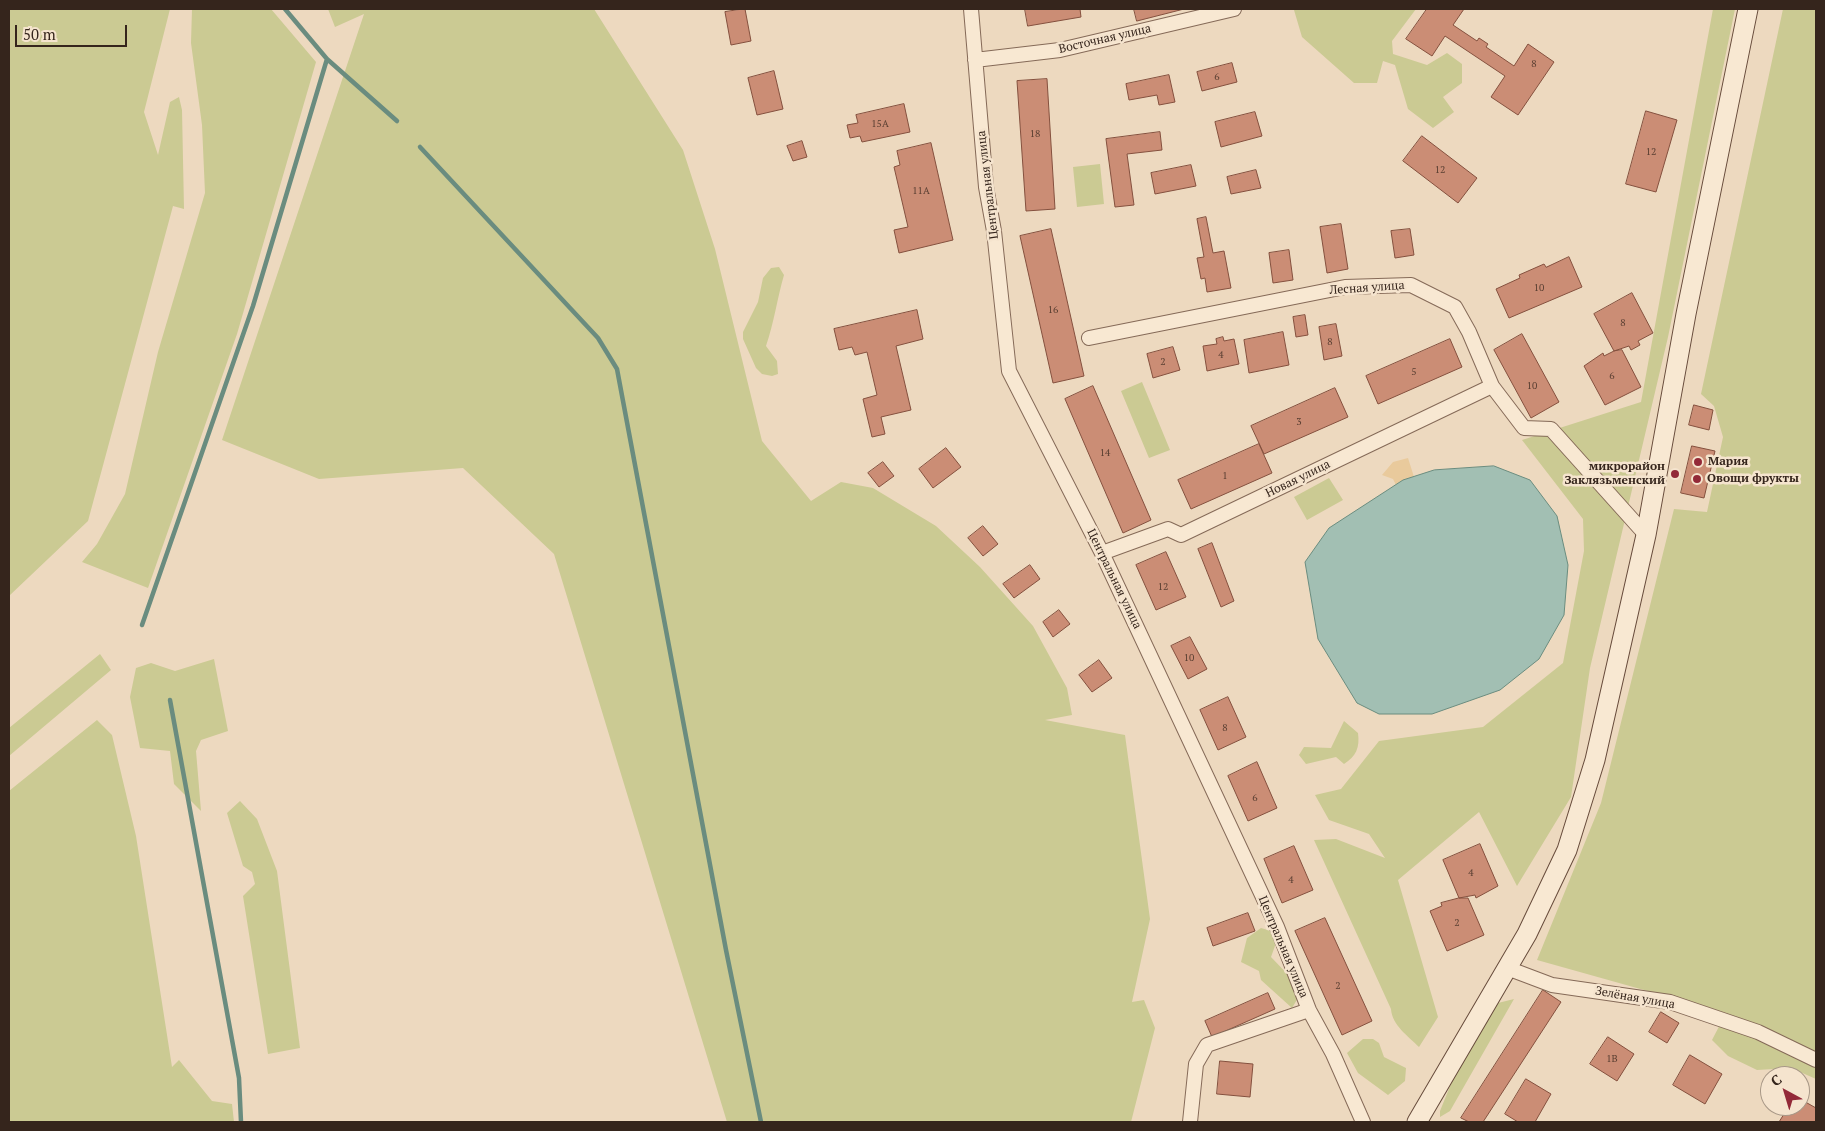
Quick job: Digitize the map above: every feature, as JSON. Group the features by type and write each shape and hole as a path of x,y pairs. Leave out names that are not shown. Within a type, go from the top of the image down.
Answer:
{"street":[{"name":"Центральная улица","path":"971,9 986,187 994,231 1009,371 1102,553 1277,927 1309,1010 1333,1054 1363,1122"},
{"name":"Восточная улица","path":"975,60 1060,50 1234,9"},
{"path":"1417,1122 1527,934 1567,850 1595,760 1646,535 1685,323 1748,9"},
{"name":"Лесная улица","path":"1089,338 1345,287 1412,285 1455,306 1469,332 1492,386 1524,428 1551,429 1646,535"},
{"name":"Новая улица","path":"1102,553 1168,529 1181,536 1492,386"},
{"name":"Зелёная улица","path":"1507,968 1552,985 1670,1002 1758,1032 1816,1060"},
{"path":"1190,1122 1196,1064 1207,1045 1309,1010"}],"shaded area":[{"path":"9,9 170,9 144,112 158,155 170,102 179,97 182,110 184,209 173,206 88,521 9,596"},
{"path":"192,9 271,9 316,62 237,334 148,588 82,562 97,544 125,494 158,352 205,193 202,125 191,43"},
{"path":"328,9 594,9 683,150 715,249 762,441 811,501 841,482 873,488 936,526 980,567 1033,626 1067,688 1072,715 1045,720 1125,735 1150,919 1132,1002 1144,1000 1155,1028 1131,1122 727,1122 554,554 463,468 319,479 222,440 364,14 335,27"},
{"path":"1416,9 1392,41 1393,54 1427,65 1447,53 1462,64 1462,83 1443,97 1454,112 1433,128 1408,109 1395,65 1383,61 1377,83 1354,83 1302,37 1294,10"},
{"path":"1713,9 1735,9 1668,337 1590,668 1571,797 1517,886 1479,812 1398,880 1438,1017 1419,1047 1401,1030 1394,1020 1391,1009 1314,840 1336,839 1385,858 1369,834 1329,820 1315,795 1341,789 1379,741 1483,727 1563,663 1584,551 1583,519 1522,440 1641,402"},
{"path":"1783,9 1816,9 1816,1079 1810,1076 1810,1066 1760,1066 1760,1070 1757,1070 1728,1056 1712,1040 1726,1013 1537,960 1601,803 1674,509 1707,512 1723,437 1714,406 1701,394"},
{"path":"1100,164 1104,204 1077,207 1073,167"},
{"path":"779,267 784,275 766,346 777,361 778,374 772,376 762,374 756,368 743,339 743,332 758,302 763,278 771,268"},
{"path":"1142,382 1170,450 1149,458 1121,391"},
{"path":"1494,466 1530,480 1557,516 1568,565 1564,615 1539,659 1500,690 1432,714 1379,714 1357,703 1318,639 1305,562 1329,528 1403,480 1434,470"},
{"path":"1329,478 1343,500 1307,520 1294,497"},
{"path":"100,654 111,670 9,756 9,728"},
{"path":"214,659 228,731 201,740 196,751 201,811 174,784 170,751 140,748 130,697 136,668 151,663 175,671"},
{"path":"97,720 112,735 136,836 172,1067 179,1060 212,1101 232,1104 234,1122 9,1122 9,791"},
{"path":"1344,721 1358,733 1358,747 1352,758 1344,764 1336,757 1306,764 1299,755 1304,747 1331,748"},
{"path":"240,801 257,819 277,871 300,1048 268,1054 243,896 255,884 252,872 243,866 227,813"},
{"path":"1261,928 1271,931 1276,943 1271,957 1295,982 1298,998 1292,1008 1261,980 1259,971 1241,962 1247,938"},
{"path":"1514,999 1450,1111 1440,1117 1440,1111 1463,1054 1498,1003"},
{"path":"1363,1039 1373,1039 1379,1043 1384,1057 1406,1068 1405,1081 1388,1095 1358,1073 1347,1053"}],"sand":[{"path":"1408,458 1414,477 1396,485 1393,479 1382,475 1393,462"}],"building":[{"path":"745,9 751,41 731,45 725,12"},
{"path":"1025,9 1080,9 1081,17 1028,26"},
{"path":"1134,9 1184,9 1137,21"},
{"path":"1427,9 1464,9 1453,25 1477,41 1479,38 1488,44 1486,47 1514,66 1528,44 1554,62 1518,115 1491,97 1505,76 1445,36 1432,56 1406,39"},
{"path":"1232,63 1237,82 1202,91 1197,72"},
{"path":"774,71 783,109 757,115 748,78"},
{"path":"1169,75 1175,102 1159,105 1157,95 1129,100 1126,84"},
{"path":"1047,79 1055,209 1026,211 1017,81"},
{"path":"904,104 910,132 862,142 860,136 850,138 847,125 858,123 856,115"},
{"path":"1646,111 1677,120 1656,192 1626,184"},
{"path":"1255,112 1262,136 1221,147 1215,122"},
{"path":"1160,132 1162,150 1127,154 1134,205 1115,207 1106,139"},
{"path":"1422,136 1477,178 1458,203 1403,161"},
{"path":"802,141 807,157 793,161 787,146"},
{"path":"931,143 953,240 899,253 894,230 908,227 894,167 900,165 897,151"},
{"path":"1191,165 1196,186 1155,194 1151,173"},
{"path":"1256,170 1261,188 1231,194 1227,177"},
{"path":"1206,217 1213,253 1224,251 1231,288 1207,292 1205,278 1201,279 1197,258 1204,257 1197,219"},
{"path":"1341,224 1348,269 1327,273 1320,227"},
{"path":"1051,229 1084,376 1053,383 1020,236"},
{"path":"1410,229 1414,255 1395,258 1391,231"},
{"path":"1289,250 1293,280 1273,283 1269,253"},
{"path":"1569,257 1582,287 1509,318 1496,289 1520,278 1519,275 1544,264 1546,267"},
{"path":"1632,293 1653,333 1638,341 1640,345 1631,350 1629,346 1614,351 1594,314"},
{"path":"917,310 923,339 896,346 911,410 881,417 885,434 872,437 863,399 877,395 867,352 855,355 852,347 839,350 834,329"},
{"path":"1305,315 1308,335 1296,337 1293,317"},
{"path":"1336,324 1342,356 1324,360 1319,327"},
{"path":"1283,332 1289,365 1249,373 1244,340"},
{"path":"1522,334 1559,402 1531,418 1494,350"},
{"path":"1223,337 1224,341 1234,339 1239,364 1207,371 1203,346 1217,344 1216,339"},
{"path":"1450,339 1462,367 1378,404 1366,376"},
{"path":"1173,347 1180,370 1153,378 1147,354"},
{"path":"1622,350 1641,387 1605,405 1584,366 1603,353 1604,356 1614,351"},
{"path":"1093,386 1151,520 1123,533 1065,399"},
{"path":"1335,388 1348,417 1264,454 1251,426"},
{"path":"1694,405 1713,410 1709,430 1689,425"},
{"path":"1259,444 1272,473 1191,509 1178,480"},
{"path":"1692,446 1715,451 1704,498 1681,493"},
{"path":"946,448 961,467 933,488 919,469"},
{"path":"883,462 894,476 879,487 868,473"},
{"path":"983,526 998,544 983,556 968,538"},
{"path":"1212,543 1234,601 1221,607 1198,549"},
{"path":"1166,552 1186,597 1156,610 1136,565"},
{"path":"1030,565 1040,579 1014,598 1003,584"},
{"path":"1059,610 1070,624 1053,637 1043,622"},
{"path":"1190,637 1207,669 1188,679 1171,646"},
{"path":"1099,660 1112,678 1092,692 1079,675"},
{"path":"1228,697 1246,737 1218,750 1200,710"},
{"path":"1257,762 1277,808 1248,821 1228,776"},
{"path":"1480,844 1498,886 1476,898 1475,895 1459,898 1443,860"},
{"path":"1294,846 1313,890 1282,903 1264,859"},
{"path":"1459,898 1468,898 1484,935 1447,951 1430,911 1442,906 1441,903"},
{"path":"1248,913 1255,931 1213,946 1207,928"},
{"path":"1325,918 1372,1021 1342,1035 1295,931"},
{"path":"1543,990 1561,1002 1483,1122 1469,1122 1461,1118"},
{"path":"1268,993 1275,1009 1212,1037 1205,1021"},
{"path":"1661,1012 1679,1023 1667,1043 1649,1032"},
{"path":"1608,1037 1634,1054 1617,1081 1590,1064"},
{"path":"1690,1055 1722,1074 1705,1104 1673,1085"},
{"path":"1220,1061 1253,1064 1250,1097 1217,1094"},
{"path":"1526,1079 1551,1094 1535,1122 1518,1122 1505,1114"},
{"path":"1810,1105 1816,1108 1816,1122 1779,1122 1783,1116 1810,1116"}],"waterway":[{"path":"142,625 253,306 327,59 285,9"},
{"path":"327,59 397,121"},
{"path":"420,147 598,338 617,369 726,950 761,1122"},
{"path":"170,700 239,1078 241,1122"}],"place":[{"name":"Мария","path":"1698,462"},
{"name":"микрорайон Заклязьменский","path":"1675,474"},
{"name":"Овощи фрукты","path":"1697,479"}]}
